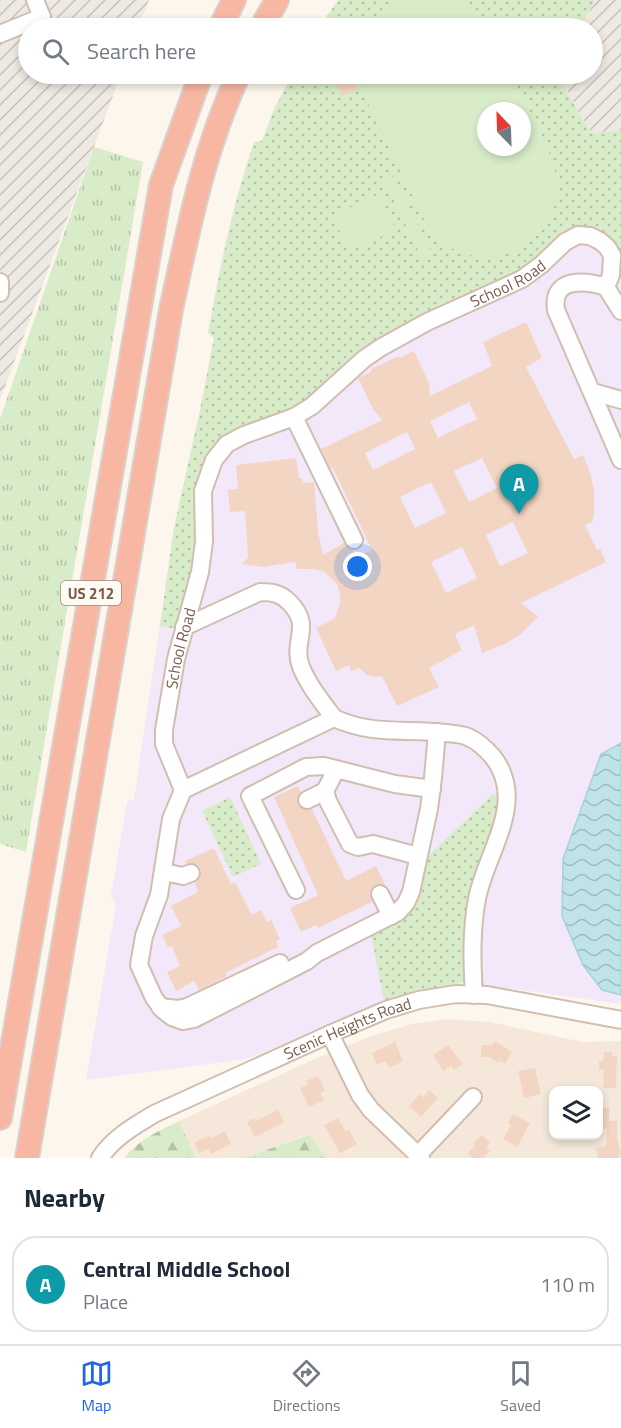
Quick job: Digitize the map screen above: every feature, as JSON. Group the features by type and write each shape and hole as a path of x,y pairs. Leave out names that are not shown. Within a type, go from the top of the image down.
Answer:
{"highway":[{"path":"225,18 234,0"},
{"path":"267,18 277,0"},
{"name":"US 212","path":"0,1118 161,185 197,84"},
{"name":"US 212","path":"27,1158 171,310 194,204 212,141 235,84"},
{"path":"34,1158 38,1097"}],"street":[{"path":"35,0 42,17 39,18"},
{"path":"0,33 18,26"},
{"name":"School Road","path":"183,790 164,744 168,697 184,627 200,572 204,542 203,491 214,460 227,444 294,417 312,406 364,359 380,348 427,322 522,279 565,242 578,235 590,236 600,241 612,255 611,275 606,287"},
{"path":"0,282 0,293"},
{"path":"621,311 606,287 590,282 569,284 559,291 555,300 556,310 621,460"},
{"path":"593,392 621,400"},
{"path":"294,417 354,540"},
{"path":"184,627 260,592 272,592 282,596 300,613 302,627 298,649 300,665 315,693 334,718 358,728 377,731 437,732 467,736 486,749 503,773 508,803 477,899 472,952 474,995"},
{"path":"334,718 183,790 171,819 159,896 144,936 139,965 153,998 172,1017 183,1021 195,1019 398,912 406,903 411,892 432,789 437,732"},
{"path":"296,890 250,796 275,789 312,766 324,766 394,784 432,789"},
{"path":"336,770 326,791 328,801 350,844 358,847 373,844 418,856"},
{"path":"307,800 326,791"},
{"path":"163,872 183,876 191,873"},
{"path":"380,894 391,916"},
{"name":"Scenic Heights Road","path":"100,1158 116,1140 147,1118 330,1034 406,1003 436,996 474,995 503,998 621,1020"},
{"path":"330,1034 351,1082 360,1095 371,1110 420,1157 473,1097"}],"shaded area":[{"path":"0,0 149,0 142,18 18,18 18,84 117,84 0,400"},
{"path":"595,0 621,0 621,130 591,133 564,84 603,84 603,18 585,18"},
{"path":"288,84 563,84 591,133 621,130 621,1004 464,982 384,1002 247,1059 86,1080 116,905 111,895 127,802 134,799 174,528 214,338 208,333 223,252 238,192 254,142 262,141 275,107"},
{"path":"445,1019 490,1022 582,1042 621,1041 621,1158 327,1158 308,1135 243,1158 196,1158 179,1121 371,1036 412,1024"}],"green space":[{"path":"338,0 595,0 585,18 326,18"},
{"path":"398,0 458,0 481,18 375,18 386,5"},
{"path":"288,84 563,84 591,133 621,130 621,264 617,246 598,231 536,262 333,378 299,406 222,443 198,535 195,565 176,629 160,626 174,528 214,338 208,333 222,261 233,213 254,142 262,141 275,107"},
{"path":"359,84 516,84 525,102 477,102 477,156 531,156 531,114 553,164 557,192 552,212 543,229 529,242 513,251 495,256 476,256 457,251 440,240 421,214"},
{"path":"94,147 143,162 26,852 0,844 0,419"},
{"path":"394,176 433,256 423,261 384,180"},
{"path":"379,194 396,230 349,251 332,216"},
{"path":"493,794 501,802 469,892 463,939 464,982 384,1002 371,934 412,911 426,858"},
{"path":"230,797 261,864 233,877 202,811"},
{"path":"179,1121 196,1158 124,1158 142,1141"},
{"path":"309,1135 327,1158 243,1158"}],"water":[{"path":"621,743 621,995 602,990 583,965 562,916 563,859 601,754"}],"building":[{"path":"337,84 356,84 358,89 342,96"},
{"path":"526,322 542,358 526,367 574,459 583,455 590,472 594,490 594,514 592,522 585,525 597,550 600,549 606,562 521,603 538,617 521,634 507,643 482,653 474,625 455,634 462,650 429,668 439,687 397,706 382,676 367,675 359,668 351,671 349,665 336,671 316,628 335,618 340,604 337,584 325,572 315,569 297,569 295,562 263,567 241,564 248,558 245,511 230,512 228,490 238,489 236,465 296,458 299,478 303,483 314,482 318,532 323,555 344,543 353,550 356,557 372,550 333,468 331,469 321,449 382,420 373,409 358,378 371,372 371,369 414,351 429,383 430,396 492,366 483,342","holes":["469,402 477,419 438,438 430,421","407,432 415,449 373,470 365,453","482,458 497,488 469,502 454,471","431,482 446,513 415,528 400,497","513,522 528,553 500,566 486,535","462,547 477,578 446,593 431,562"]},
{"path":"298,786 301,792 297,799 298,805 306,810 312,809 346,881 376,866 385,885 376,884 372,888 370,894 372,902 318,928 316,925 301,932 290,908 318,895 274,797"},
{"path":"214,848 231,884 235,882 252,915 261,910 267,922 271,920 280,939 276,941 278,947 225,973 227,976 199,990 194,981 176,991 167,972 180,966 172,946 168,948 162,935 181,926 171,906 198,892 195,883 201,875 201,869 192,863 186,864 185,861"},
{"path":"495,1041 512,1052 505,1064 499,1061 498,1063 489,1057 481,1057 481,1045 492,1045"},
{"path":"395,1042 403,1061 389,1068 386,1061 377,1065 372,1053"},
{"path":"448,1045 463,1064 454,1070 451,1066 443,1071 433,1055"},
{"path":"604,1052 612,1052 612,1056 617,1056 616,1088 603,1088 604,1069 599,1070 599,1061 603,1061"},
{"path":"535,1068 541,1094 524,1098 518,1071"},
{"path":"318,1076 325,1091 320,1093 324,1100 309,1107 300,1088 308,1085 306,1081"},
{"path":"429,1090 438,1098 421,1117 409,1106 420,1094 423,1097"},
{"path":"603,1108 609,1108 609,1121 617,1121 617,1138 621,1154 618,1154 619,1158 598,1158 596,1148 606,1146 607,1129 603,1129"},
{"path":"278,1110 284,1122 255,1137 247,1122 254,1118 256,1121"},
{"path":"513,1114 530,1123 517,1147 503,1139 511,1125 508,1123"},
{"path":"338,1118 346,1132 349,1130 357,1144 340,1153 324,1125"},
{"path":"225,1131 231,1144 211,1154 208,1149 199,1153 194,1143 210,1135 212,1138"},
{"path":"482,1135 490,1143 486,1147 490,1151 483,1158 472,1158 468,1153 475,1145 473,1143"}],"place":[{"name":"Central Middle School","path":"519,514"}]}
